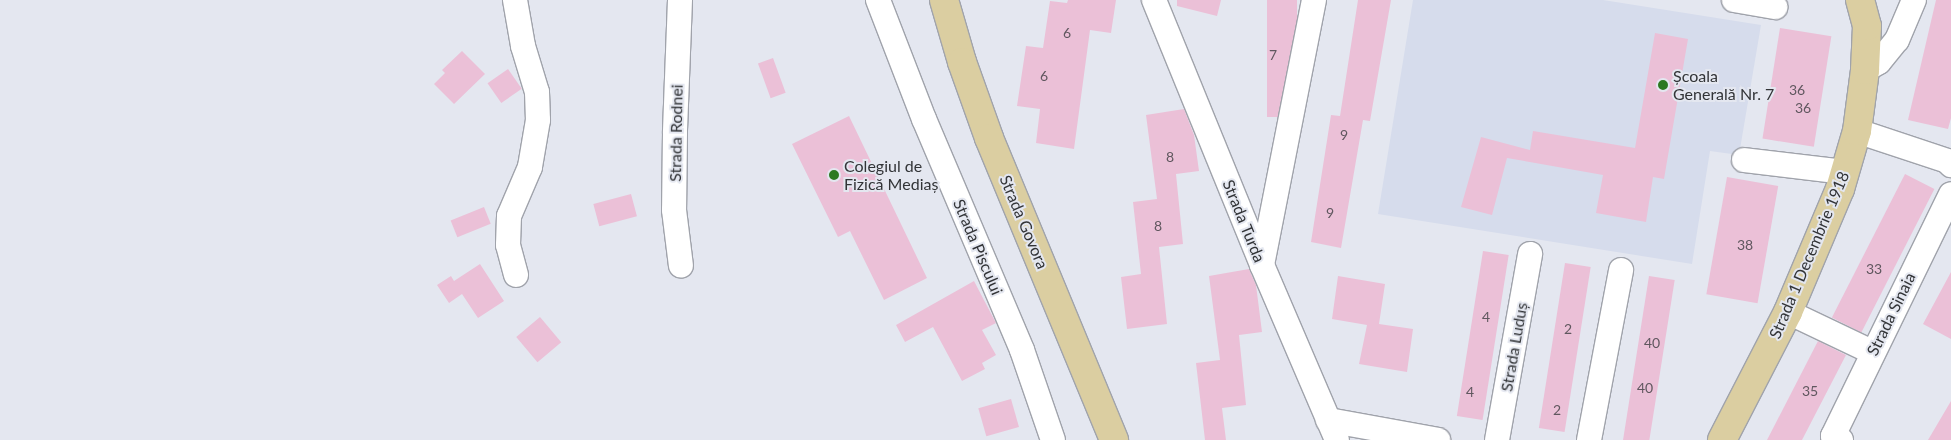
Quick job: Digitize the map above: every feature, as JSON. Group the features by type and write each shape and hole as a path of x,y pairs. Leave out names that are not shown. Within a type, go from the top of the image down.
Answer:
{"main road":[{"name":"Strada Govora","path":"944,0 962,62 989,138 1114,440"},
{"name":"Strada 1 Decembrie 1918","path":"1722,440 1788,312 1840,189 1857,131 1865,70 1867,26 1860,0"}],"street":[{"path":"515,0 523,46 537,92 538,120 530,167 509,216 508,245 516,275"},
{"name":"Strada Rodnei","path":"680,0 674,133 674,210 682,266"},
{"name":"Strada Piscului","path":"878,0 928,128 1022,350 1053,440"},
{"name":"Strada Turda","path":"1154,0 1262,265 1333,430"},
{"path":"1262,265 1314,0"},
{"path":"1734,0 1776,7"},
{"path":"1865,70 1879,62 1897,40 1914,0"},
{"path":"1857,131 1947,160 1951,165"},
{"path":"1744,160 1845,172"},
{"name":"Strada Sinaia","path":"1835,439 1872,352 1951,194"},
{"name":"Strada Luduș","path":"1497,440 1530,254"},
{"path":"1588,440 1621,270"},
{"path":"1788,312 1872,352"},
{"path":"1333,430 1438,440"}],"shaded area":[{"path":"1413,0 1603,0 1761,25 1739,155 1710,151 1692,264 1378,214"}],"building":[{"path":"1068,0 1116,0 1111,33 1090,30 1074,149 1036,143 1040,109 1017,106 1026,46 1043,48 1050,1 1067,3"},
{"path":"1177,0 1221,0 1217,16 1177,6"},
{"path":"1267,0 1297,0 1297,117 1267,117"},
{"path":"1358,0 1391,0 1370,121 1363,120 1341,248 1311,242 1331,115 1340,116"},
{"path":"1936,0 1951,0 1951,118 1948,129 1908,120"},
{"path":"1780,28 1831,36 1814,147 1762,139"},
{"name":"Școala Generală Nr. 7","path":"1655,33 1688,39 1664,179 1653,177 1646,222 1596,213 1603,175 1507,158 1492,215 1461,207 1481,137 1530,150 1533,131 1635,148"},
{"path":"462,51 485,74 454,104 434,84 445,73 442,70"},
{"path":"773,58 786,93 771,98 758,63"},
{"path":"508,69 522,89 501,103 488,83"},
{"path":"1184,109 1194,135 1199,171 1176,174 1183,244 1159,247 1167,324 1127,329 1121,277 1141,274 1133,202 1157,199 1146,115"},
{"path":"849,116 927,278 884,300 850,231 838,237 792,144"},
{"path":"1905,174 1934,189 1861,332 1832,317"},
{"path":"1727,177 1778,186 1758,303 1706,294"},
{"path":"631,194 637,216 599,226 593,204"},
{"path":"484,207 491,224 457,237 451,220"},
{"path":"1483,251 1509,255 1483,420 1457,416"},
{"path":"1565,263 1591,267 1565,432 1539,428"},
{"path":"480,264 504,301 478,318 462,294 449,303 437,285 451,276 454,281"},
{"path":"1249,269 1256,285 1262,332 1239,335 1246,405 1222,408 1226,440 1205,440 1196,363 1220,360 1209,276"},
{"path":"1951,272 1951,339 1923,324"},
{"path":"1338,276 1385,284 1379,324 1413,329 1407,372 1359,364 1367,325 1332,319"},
{"path":"1649,276 1675,280 1649,440 1623,440"},
{"path":"974,281 996,323 982,330 996,355 982,363 985,369 962,381 933,327 905,342 896,325"},
{"path":"540,317 561,342 537,362 516,337"},
{"path":"1818,341 1846,355 1802,440 1767,440"},
{"path":"1011,399 1019,427 986,436 978,408"},
{"path":"1951,401 1951,440 1928,440"}],"place":[{"name":"Școala Generală Nr. 7","path":"1663,85"},
{"name":"Colegiul de Fizică Mediaș","path":"834,175"}]}
